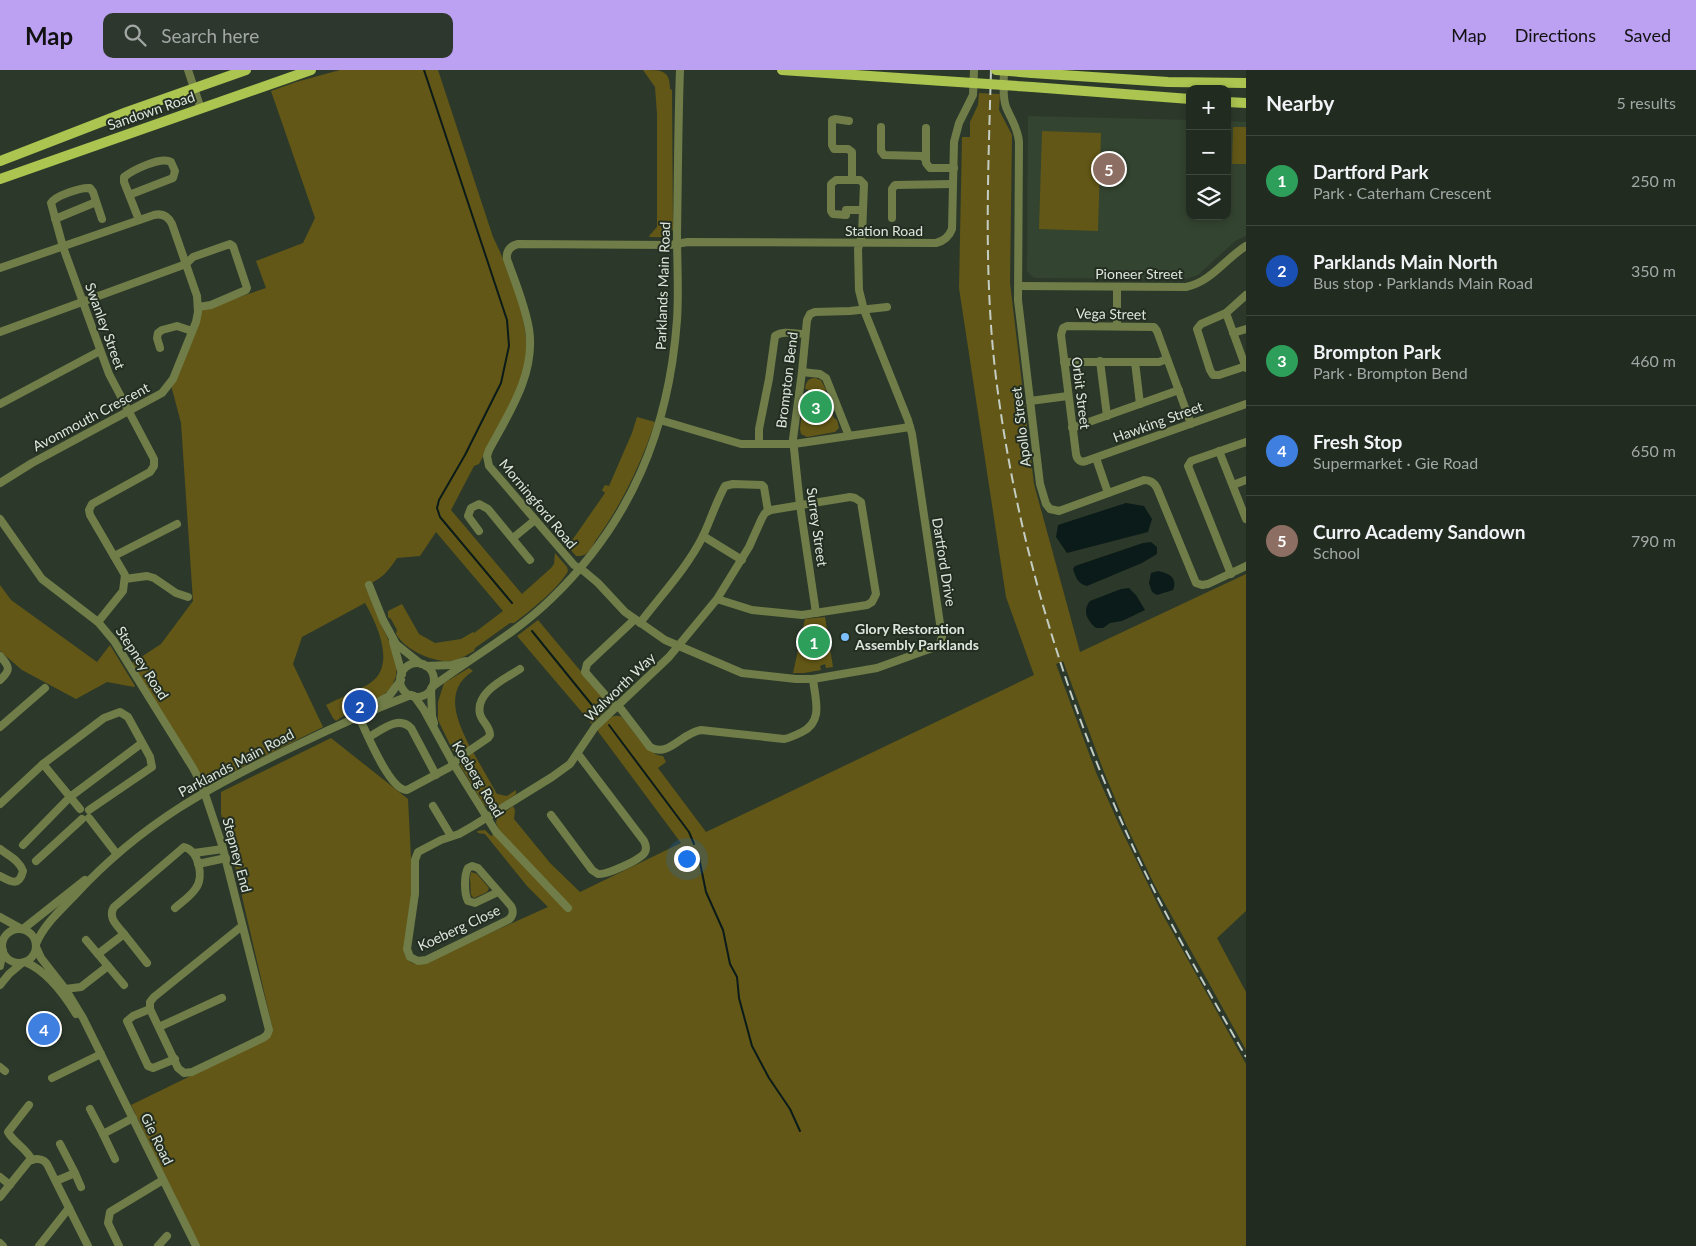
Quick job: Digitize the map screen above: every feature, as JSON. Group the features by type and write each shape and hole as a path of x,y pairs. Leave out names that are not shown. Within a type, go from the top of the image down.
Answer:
{"main road":[{"name":"Sandown Road","path":"0,161 246,70"},
{"name":"Sandown Road","path":"0,179 311,70"},
{"path":"782,70 1186,99"},
{"path":"996,70 1168,82 1246,83"},
{"path":"1231,102 1246,103"}],"street":[{"path":"188,70 201,108"},
{"name":"Parklands Main Road","path":"432,688 507,636 540,609 579,568 606,537 623,509 649,451 660,420 670,379 677,317 680,70"},
{"name":"Station Road","path":"677,244 688,242 936,243 944,240 952,229 955,134 973,95 974,70"},
{"name":"Apollo Street","path":"1004,70 1005,106 1016,126 1020,142 1018,300 1040,484 1047,506 1053,511 1059,511 1144,480 1152,482 1157,488 1194,580 1199,584 1205,585 1246,566"},
{"path":"849,121 833,119 832,145 834,149 850,149 852,152 852,180 836,180 832,182 832,212 836,215 846,215 846,210 862,210"},
{"path":"881,127 881,151 883,154 922,156 926,160"},
{"path":"926,128 927,165 930,168 954,168"},
{"path":"129,195 174,178 175,167 171,162 163,160 124,177 124,182 129,195 139,220"},
{"name":"Dartford Drive","path":"579,568 598,583 617,604 665,640 742,673 813,679 877,668 935,646 941,640 942,631 910,427 864,310 858,283 858,249 862,235 864,184 861,180 852,180"},
{"path":"892,218 892,188 895,185 953,184"},
{"path":"96,202 55,219 51,203 55,198 87,187 93,192 102,219"},
{"name":"Avonmouth Crescent","path":"0,268 158,214 165,216 172,224 197,296 198,307 196,322 173,378 162,393 32,463 0,483"},
{"name":"Swanley Street","path":"55,219 82,302 109,374 155,463 150,472 90,505 90,515 114,556"},
{"path":"0,332 186,264 193,257 230,244 233,246 247,288 246,290 210,305 198,307"},
{"name":"Morningford Road","path":"579,568 574,565 488,466 489,450 523,383 530,355 528,321 507,259 507,252 510,247 518,244 677,244"},
{"name":"Pioneer Street","path":"1019,286 1181,288 1191,286 1209,276 1236,252 1246,246"},
{"path":"1117,287 1117,326"},
{"path":"1226,313 1246,366 1219,375 1213,375 1197,329 1201,324 1226,313 1246,295"},
{"path":"864,310 886,307"},
{"name":"Brompton Bend","path":"794,444 794,429 807,318 812,312 864,310"},
{"path":"160,348 157,338 162,330 177,326 192,331"},
{"name":"Vega Street","path":"1063,328 1067,326 1151,326 1157,331 1167,359"},
{"name":"Orbit Street","path":"1063,328 1061,335 1064,362 1078,460"},
{"path":"1233,333 1246,329"},
{"path":"759,444 759,429 775,336 785,333 805,334"},
{"path":"0,404 100,351"},
{"path":"1064,362 1159,362 1167,359 1191,424"},
{"path":"1100,361 1107,416"},
{"path":"1135,362 1140,404"},
{"path":"802,372 820,374 826,378 849,436"},
{"path":"1072,428 1179,390"},
{"path":"1030,401 1068,396"},
{"name":"Hawking Street","path":"1078,460 1084,462 1096,458 1246,404"},
{"path":"660,420 741,444 794,444 910,427"},
{"path":"1231,574 1188,467 1191,461 1246,442"},
{"name":"Surrey Street","path":"794,444 800,505 816,613"},
{"path":"1219,451 1246,519"},
{"path":"1096,458 1108,493"},
{"path":"1233,485 1246,480"},
{"path":"717,599 752,610 802,615 870,604 876,594 860,500 850,497 768,511 762,485 725,486 703,536 676,580 638,621 585,668 586,674 621,709 650,746 659,750 669,748 689,733 701,730 786,738 807,730 817,714 813,679"},
{"path":"479,531 468,516 471,508 479,504 488,509 530,560"},
{"name":"Walworth Way","path":"486,819 570,764 595,727 669,657 717,599 742,560 762,518 768,511"},
{"name":"Stepney Road","path":"0,519 42,579 98,622 114,641 172,734 202,785 204,792"},
{"path":"512,538 535,520"},
{"path":"98,622 122,591 125,579 124,571 114,556 177,524"},
{"path":"703,536 742,560"},
{"path":"125,579 147,576 154,578 176,593 188,598"},
{"path":"369,585 388,630 397,650 403,689 412,696 425,695 432,688 433,675 396,644 388,630"},
{"name":"Parklands Main Road","path":"423,665 442,666 462,663 489,649"},
{"path":"0,656 7,663 8,669 0,680"},
{"path":"401,677 409,666 423,665"},
{"path":"359,717 389,777 400,789 407,790 453,763 490,734 490,730 480,716 481,700 487,692 520,669"},
{"name":"Parklands Main Road","path":"36,946 39,936 50,921 95,874 116,853 160,819 204,792 265,760 347,721 389,696 401,677"},
{"path":"0,728 44,688"},
{"name":"Koeberg Road","path":"432,688 432,716 440,739"},
{"name":"Parklands Main Road","path":"347,721 412,696"},
{"name":"Koeberg Road","path":"412,696 440,739 486,819 568,908"},
{"path":"0,804 43,764 104,718 120,712 128,717 150,757 152,767 89,810"},
{"path":"368,737 394,723 401,722 407,724 412,728 436,774"},
{"path":"23,845 70,797 142,743"},
{"path":"551,815 592,870 598,874 607,873 640,858 645,852 644,841 578,754"},
{"path":"43,764 80,809"},
{"name":"Stepney End","path":"175,1059 180,1070 189,1073 263,1038 267,1035 268,1026 226,858 204,792"},
{"path":"433,806 451,836"},
{"path":"80,809 85,808 89,810"},
{"path":"80,809 78,814 85,819 116,853"},
{"path":"36,861 91,814 89,810"},
{"name":"Koeberg Close","path":"486,819 460,834 422,849 415,857 415,894 407,949 410,957 418,961 426,960 508,920 512,916 512,908 478,868 472,866 467,870 466,897 470,902 475,903 498,892"},
{"path":"147,963 111,917 111,912 114,907 184,847 189,848 194,854 198,864 198,885 175,908"},
{"path":"0,849 21,865 23,871 16,882 10,882 0,876"},
{"path":"194,854 223,849"},
{"path":"198,864 226,858"},
{"name":"Parklands Main Road","path":"22,929 76,886 95,874"},
{"path":"0,917 33,935 36,946 33,956 9,974 0,985"},
{"path":"150,1009 133,1016 127,1022 148,1066 153,1068 175,1059 150,1009 149,1004 152,998 242,926"},
{"path":"3,941 10,931 22,929"},
{"path":"0,931 3,941 0,966"},
{"path":"98,954 124,934"},
{"path":"86,940 124,985"},
{"name":"Gie Road","path":"36,946 40,958 74,1002 196,1246"},
{"path":"3,951 9,960 24,962"},
{"name":"Gie Road","path":"24,962 44,974 55,985 95,1042"},
{"path":"74,1002 81,988 108,966"},
{"path":"65,989 81,988"},
{"path":"159,1027 222,998"},
{"path":"52,1078 101,1054"},
{"path":"29,1105 8,1132 10,1136 24,1147 32,1160"},
{"path":"90,1109 115,1159"},
{"path":"103,1134 133,1118"},
{"path":"60,1144 81,1187"},
{"path":"0,1197 27,1163 39,1159 45,1162 88,1246"},
{"path":"56,1182 75,1173"},
{"path":"0,1177 10,1184"},
{"path":"119,1246 108,1223 108,1214 146,1190 165,1182"},
{"path":"38,1246 69,1208"},
{"path":"158,1246 167,1236"},
{"path":"0,1243 3,1246"}],"shaded area":[{"path":"340,70 438,70 493,237 515,289 525,327 526,346 525,364 521,381 479,464 474,466 451,510 522,594 551,568 554,564 555,553 567,567 568,571 558,585 536,606 514,623 510,623 475,648 474,651 456,660 448,661 431,658 414,651 401,640 396,634 397,630 391,619 388,617 388,611 402,604 419,634 435,643 461,639 474,633 503,611 436,532 420,556 397,558 384,575 366,586 379,620 394,651 397,665 396,676 388,691 379,698 352,708 352,710 336,721 326,705 365,686 375,679 380,671 383,662 381,641 374,620 365,603 302,637 293,664 323,727 214,781 207,781 201,776 132,663 161,644 193,601 181,423 171,385 201,310 266,288 256,261 303,243 315,218 271,91"},
{"path":"643,70 664,72 672,90 673,229 664,237 649,236 657,227 657,114 655,87"},
{"path":"979,93 1000,94 999,110 1012,135 1010,283 1034,484 1080,652 1246,574 1246,911 1217,938 1246,992 1246,1050 1154,884 1126,825 1104,772 1063,661 1056,664 1097,775 1121,829 1163,915 1246,1064 1246,1246 199,1246 131,1105 266,1039 272,1026 231,849 221,814 221,792 331,738 408,799 413,897 404,950 409,961 414,964 421,964 548,907 527,886 485,834 478,833 477,831 485,830 491,836 499,830 496,823 497,818 513,806 515,810 514,819 550,863 580,892 681,843 597,730 611,717 622,717 646,747 657,755 663,756 666,762 658,768 706,832 1034,675 1006,597 959,288 962,137 970,137 970,122 978,105"},
{"path":"1028,116 1186,120 1186,220 1231,220 1231,121 1246,122 1246,236 1235,241 1198,275 1187,279 1034,278 1027,271"},
{"path":"1233,127 1246,127 1246,164 1232,164"},
{"path":"1042,131 1101,133 1098,231 1039,229"},
{"path":"815,378 821,380 826,390 824,394 839,428 835,432 807,437 801,434 800,429 804,395 808,396 809,390 805,389 806,384"},
{"path":"637,417 655,422 644,453 622,498 591,549 584,555 576,556 564,542 567,539 573,539 605,493 602,490 605,485 609,486"},
{"path":"1126,503 1144,506 1152,519 1148,532 1067,553 1056,537 1058,525"},
{"path":"1151,542 1157,547 1157,554 1142,563 1087,586 1081,584 1076,578 1073,569 1075,566"},
{"path":"1158,571 1172,577 1174,582 1173,590 1157,595 1152,592 1149,583 1151,573"},
{"path":"0,585 11,600 97,662 110,645 135,686 107,682 76,699 22,670 0,651"},
{"path":"1129,588 1136,595 1145,610 1122,621 1110,623 1103,628 1096,628 1090,622 1086,612 1090,601 1121,589"},
{"path":"825,617 833,667 826,668 825,664 820,666 821,670 793,673 805,619"},
{"path":"538,620 608,704 609,707 592,724 517,636"},
{"path":"469,668 473,671 458,687 455,706 457,717 470,747 456,754 438,720 438,702 444,683"},
{"path":"473,752 497,794 507,796 516,790 516,794 496,806 488,807 484,805 460,765 462,760"},
{"path":"471,872 477,874 489,888 487,892 474,898 471,895"}],"waterway":[{"path":"424,70 507,320 509,346 501,383 465,455 439,500 437,508 440,517 512,603"},
{"path":"532,631 596,710"},
{"path":"609,725 689,832 694,844"},
{"path":"698,853 706,892 723,930 730,964 737,977 739,998 752,1046 769,1078 790,1109 800,1131"}],"railway":[{"path":"991,70 988,272 993,353 1007,449 1031,560 1081,723 1124,827 1167,915 1246,1057"}],"place":[{"name":"Curro Academy Sandown","path":"1109,169"},
{"name":"Brompton Park","path":"816,407"},
{"name":"Glory Restoration Assembly Parklands","path":"845,637"},
{"name":"Dartford Park","path":"814,642"},
{"name":"Parklands Main North","path":"360,706"},
{"name":"Fresh Stop","path":"44,1029"}]}
